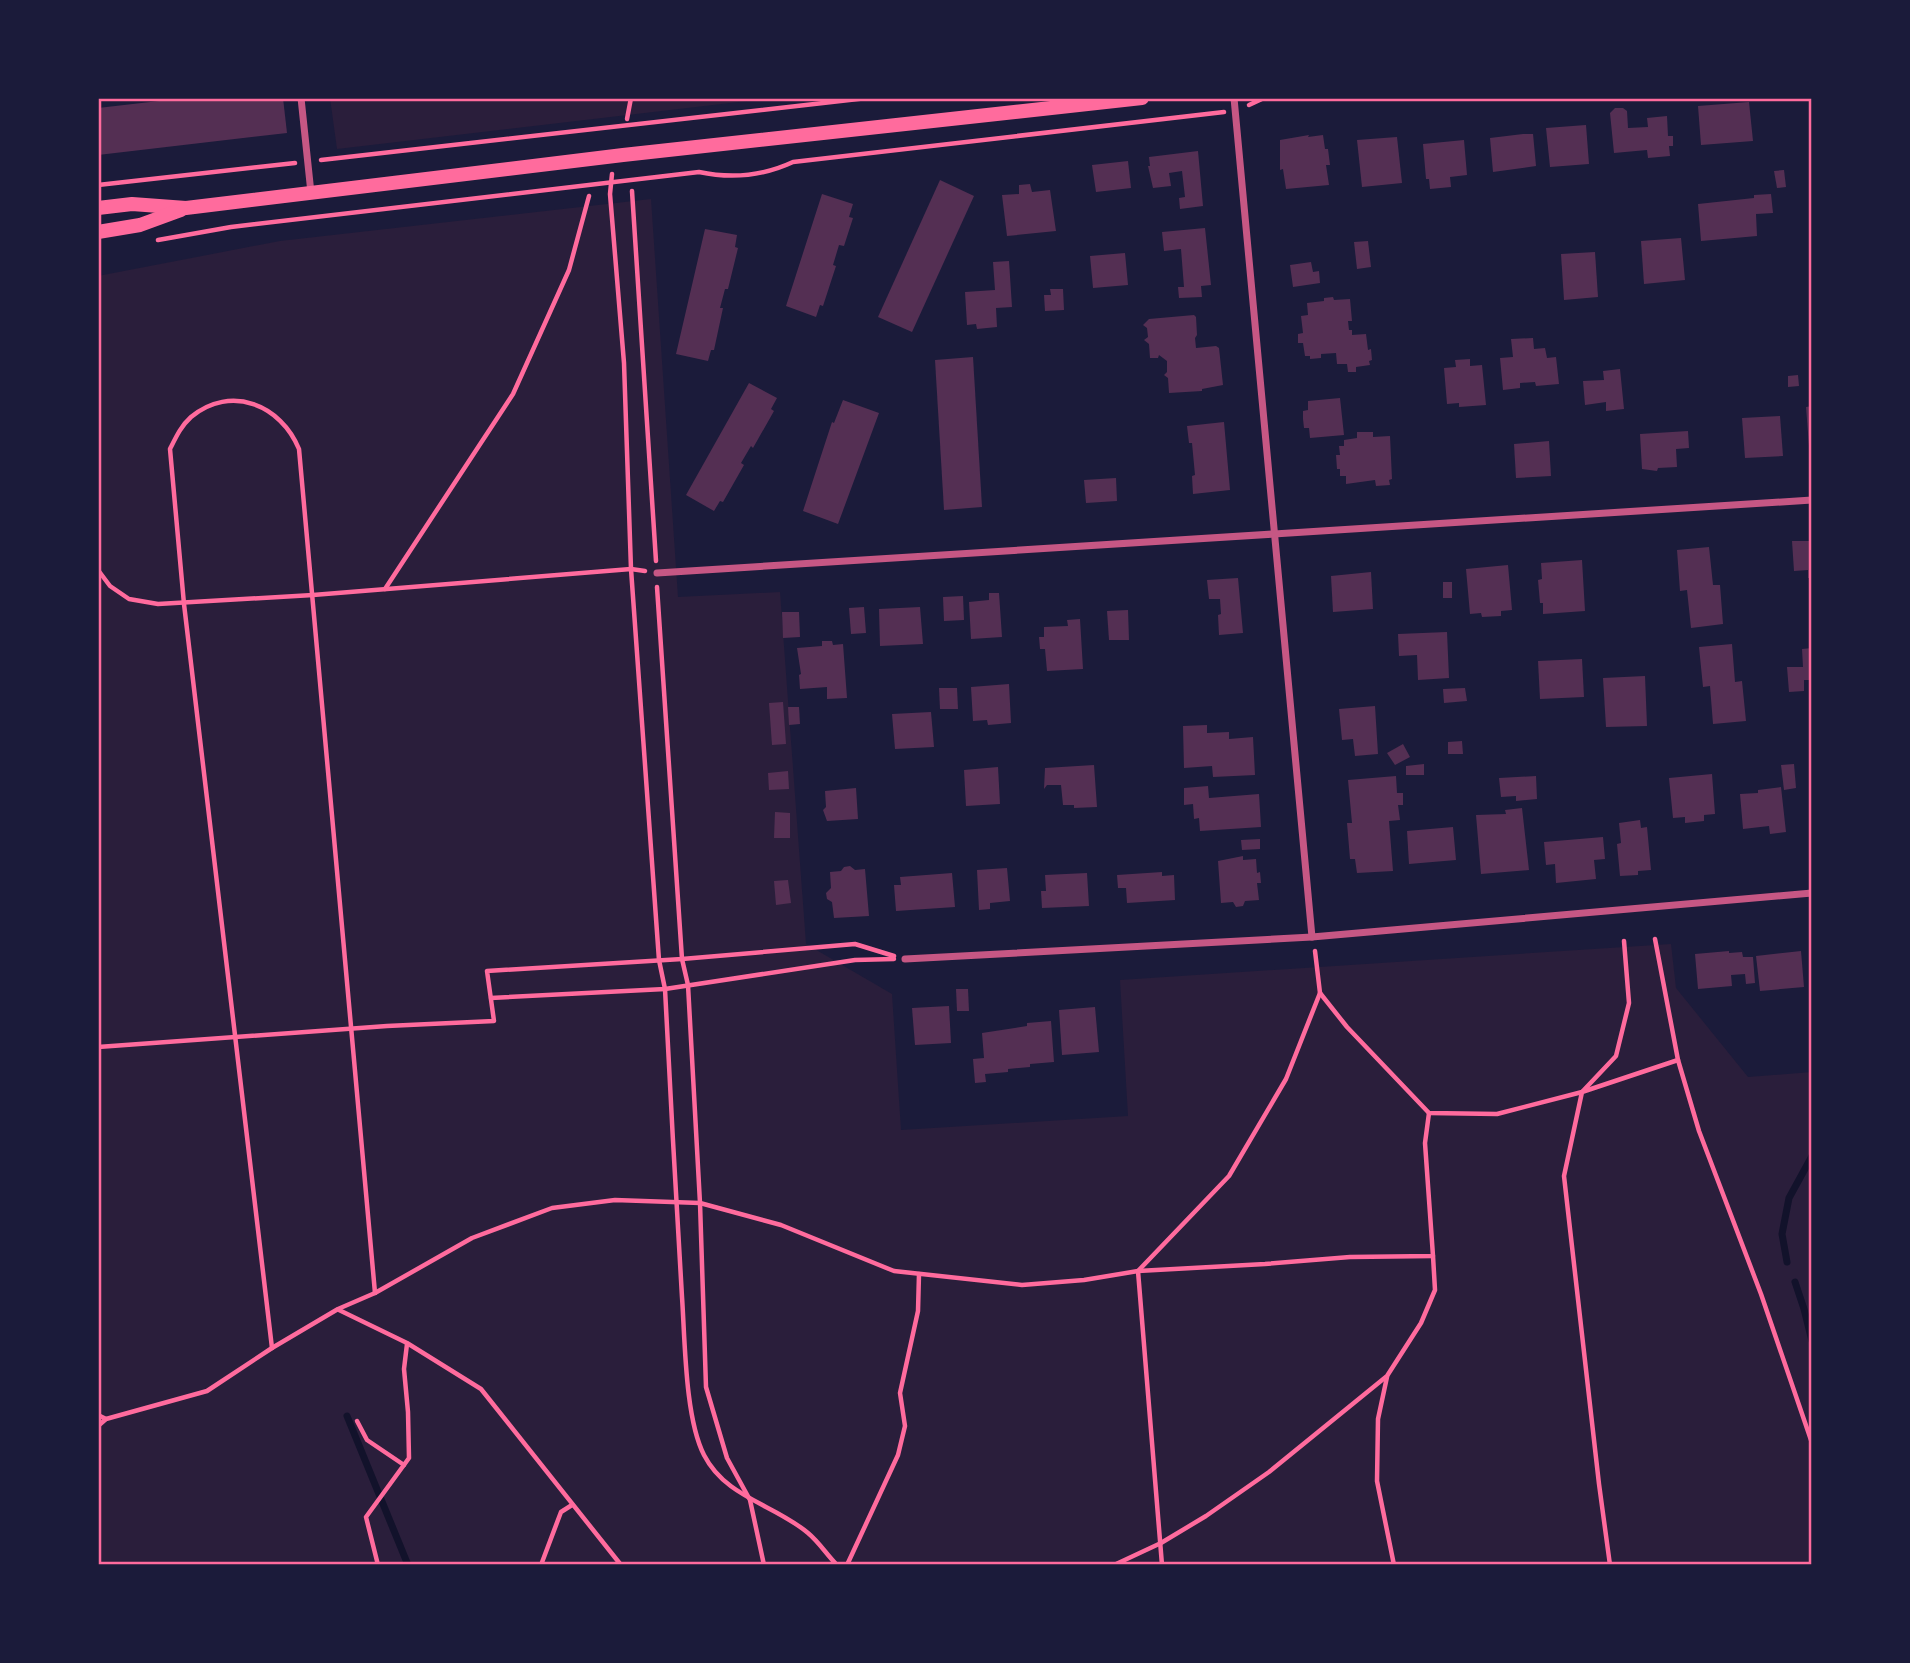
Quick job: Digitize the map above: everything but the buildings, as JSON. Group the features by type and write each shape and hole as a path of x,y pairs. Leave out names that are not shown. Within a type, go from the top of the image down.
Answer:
{"main road":[{"path":"98,208 132,204 186,208 623,155 1142,98"},
{"path":"98,232 140,225 186,208"}],"street":[{"path":"301,98 311,193"},
{"path":"1234,98 1312,937"},
{"path":"657,573 1812,500"},
{"path":"905,959 1312,937 1812,893"}],"path":[{"path":"627,119 631,98"},
{"path":"98,185 867,98"},
{"path":"146,242 231,227 687,174 722,177 772,172 793,162 1235,111 1264,98"},
{"path":"610,194 624,363 631,569 659,960 664,989 692,1420 704,1455 727,1485 750,1500 770,1507 809,1534 837,1565"},
{"path":"384,590 513,394 569,270 589,196"},
{"path":"272,1348 184,604 170,449 178,432 190,418 204,408 220,402 240,401 259,406 274,414 286,425 299,449 375,1293"},
{"path":"98,570 110,586 129,599 158,604 384,590 631,569 657,573"},
{"path":"1162,1565 1138,1271 1229,1175 1286,1079 1320,993 1312,937"},
{"path":"1655,939 1678,1060 1699,1131 1761,1294 1812,1443"},
{"path":"1610,1565 1564,1175 1583,1093 1616,1056 1629,1003 1624,941"},
{"path":"98,1047 494,1021 488,971 682,959 855,944 905,959"},
{"path":"682,959 688,985 700,1203 706,1387 727,1458 742,1490 750,1500 764,1565"},
{"path":"491,998 664,989 855,960 905,959"},
{"path":"1320,993 1347,1027 1429,1113 1497,1114 1583,1093 1678,1060"},
{"path":"1114,1565 1161,1543 1206,1516 1269,1472 1387,1376 1421,1323 1435,1290 1425,1143 1429,1113"},
{"path":"98,1426 106,1419 207,1391 338,1309 375,1293 472,1238 552,1208 615,1200 700,1203 780,1225 894,1271 1022,1285 1084,1280 1138,1271 1350,1256 1433,1256"},
{"path":"847,1565 898,1455 905,1426 900,1393 918,1311 919,1274"},
{"path":"338,1309 407,1343 481,1389 621,1565"},
{"path":"378,1565 366,1517 409,1458 404,1369 407,1343"},
{"path":"1387,1376 1378,1419 1377,1480 1394,1565"},
{"path":"98,1415 106,1419"},
{"path":"357,1421 368,1440 404,1465"},
{"path":"541,1565 561,1512 572,1505"}],"shaded area":[{"path":"330,98 773,98 337,149"},
{"path":"651,199 678,597 780,592 806,944 892,994 901,1130 1128,1116 1120,980 1671,944 1676,988 1748,1077 1812,1072 1812,1565 98,1565 98,276 280,241"}],"waterway":[{"path":"1787,1262 1782,1234 1789,1198 1812,1156"},
{"path":"1795,1282 1812,1341"},
{"path":"347,1416 408,1565"}]}
